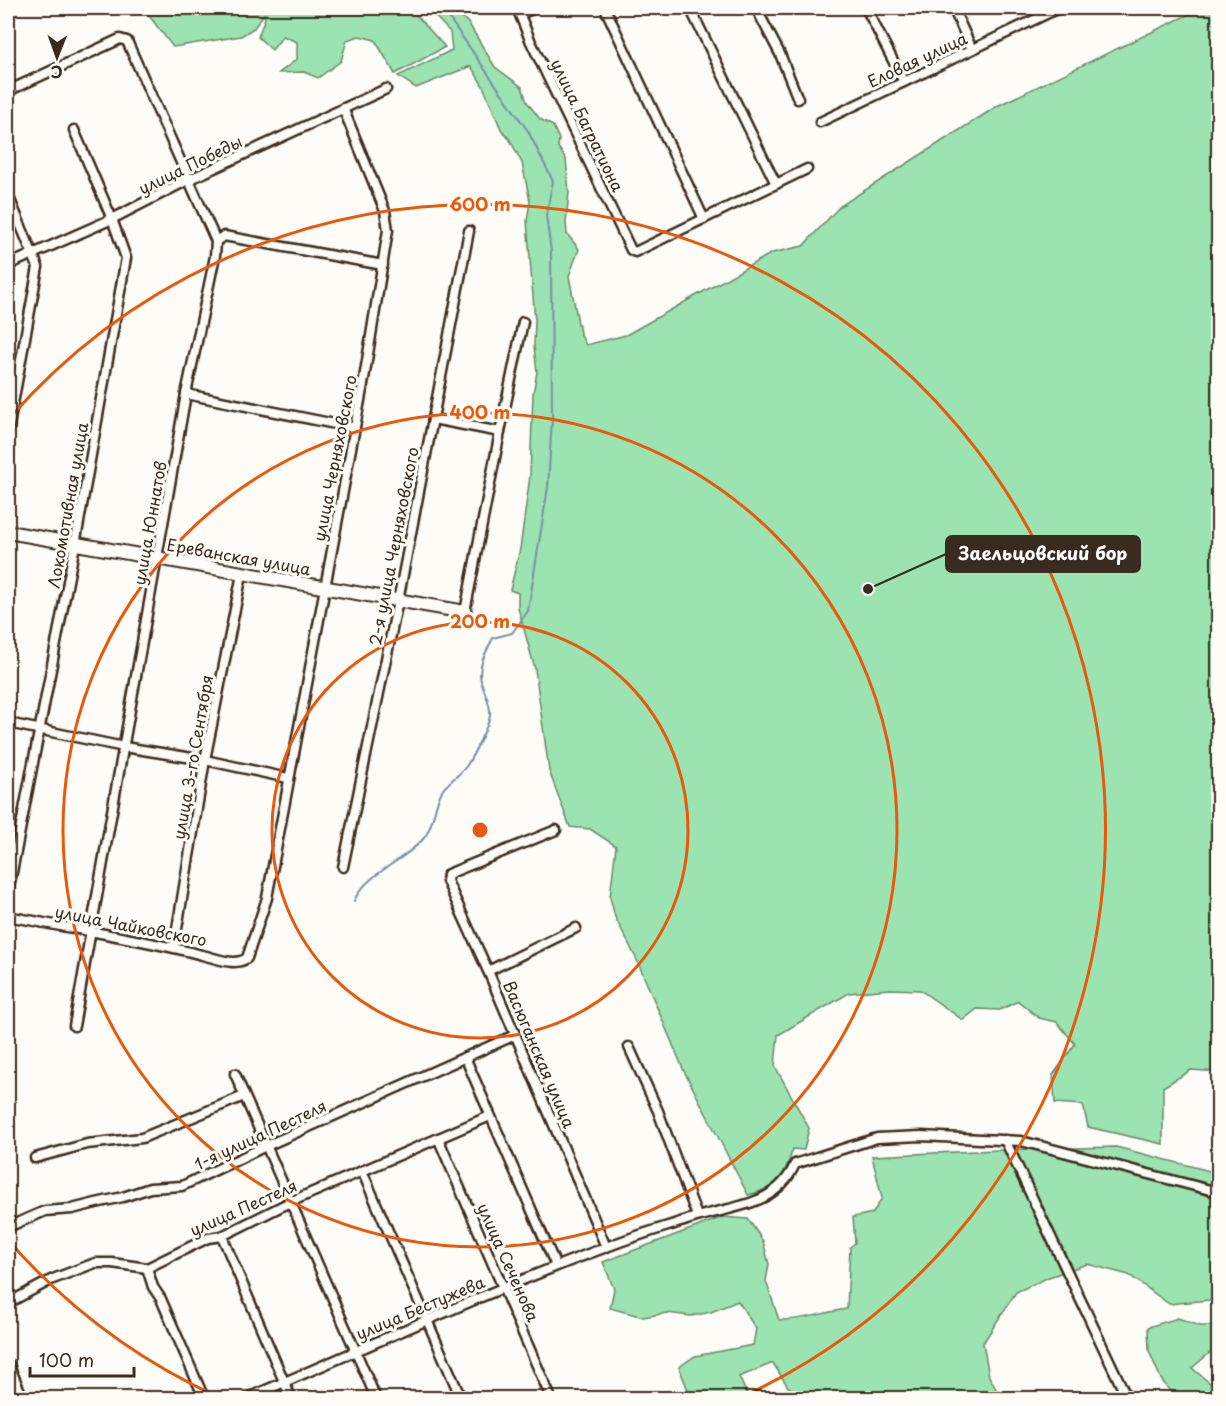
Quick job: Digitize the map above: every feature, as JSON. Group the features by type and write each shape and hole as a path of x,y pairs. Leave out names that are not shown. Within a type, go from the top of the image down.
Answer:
{"street":[{"path":"518,11 535,8"},
{"path":"605,8 704,219 807,169"},
{"path":"690,8 776,184"},
{"path":"756,8 780,54 798,99"},
{"path":"866,8 904,82"},
{"path":"953,8 972,50"},
{"name":"Еловая улица","path":"820,122 972,50 1045,10 1059,8"},
{"name":"улица Багратиона","path":"518,11 631,250 635,252 704,219"},
{"path":"8,92 120,39 126,40 216,241 224,236 383,264"},
{"name":"улица Победы","path":"8,265 112,219 188,180 386,89"},
{"name":"улица Черняховского","path":"247,958 267,898 355,428 388,230 385,211 343,108"},
{"name":"Локомотивная улица","path":"8,893 75,545 126,258 74,130"},
{"path":"8,195 38,267 8,431"},
{"name":"2-я улица Черняховского","path":"343,867 398,601 469,231"},
{"name":"улица Юннатов","path":"74,1026 186,394 215,256 216,241"},
{"path":"465,612 523,322"},
{"path":"186,394 355,428"},
{"path":"433,419 500,432"},
{"name":"Ереванская улица","path":"8,532 465,612"},
{"name":"улица 3-го Сентября","path":"174,947 205,760 242,574"},
{"path":"8,723 288,778"},
{"name":"Васюганская улица","path":"556,830 448,874 447,881 606,1247"},
{"name":"улица Чайковского","path":"8,916 174,947 230,962 243,961 247,958"},
{"path":"488,971 576,928"},
{"name":"1-я улица Пестеля","path":"8,1227 45,1211 72,1209 150,1188 182,1186 515,1035"},
{"path":"629,1047 658,1112 697,1216"},
{"path":"465,1057 556,1266"},
{"path":"235,1074 376,1398"},
{"path":"35,1158 87,1144 142,1138 244,1096"},
{"name":"улица Пестеля","path":"147,1268 208,1238 222,1236 290,1202 490,1116"},
{"name":"улица Бестужева","path":"247,1398 556,1266 697,1216 745,1207 768,1195 789,1178 795,1164 877,1138 921,1136 1021,1141 1214,1191 1218,1189"},
{"name":"улица Сеченова","path":"438,1138 551,1398"},
{"path":"1005,1140 1127,1398"},
{"path":"362,1171 461,1398"},
{"path":"222,1236 291,1398"},
{"path":"8,1303 53,1279 95,1263 147,1268 153,1287 161,1299 204,1398"},
{"path":"8,1363 23,1398"}],"green space":[{"path":"143,8 410,8 445,47 395,74 375,40 359,36 347,40 341,61 318,78 304,72 279,73 297,59 297,42 283,36 272,50 258,37 265,18 264,14 254,28 241,36 173,47"},
{"path":"427,8 453,8 469,24 495,67 522,87 527,102 540,119 553,126 559,139 558,147 566,159 569,192 567,234 579,249 569,276 580,333 586,345 626,335 772,253 803,246 840,206 999,105 1202,8 1218,8 1218,1072 1191,1070 1163,1087 1163,1144 1088,1127 1083,1105 1055,1103 1053,1075 1075,1044 1057,1022 1039,1018 1018,1001 1000,1010 977,1009 963,1020 920,990 889,989 849,993 778,1035 775,1066 809,1128 804,1150 793,1149 783,1174 778,1180 766,1189 748,1195 684,1071 636,958 615,917 610,897 616,846 590,829 570,827 549,771 535,669 518,608 518,593 510,590 520,549 530,476 533,394 537,372 527,221 530,201 522,163 510,140 501,129 483,86 471,66 416,88 398,76 452,50 450,32"},
{"path":"1116,1147 1218,1173 1218,1296 1209,1300 1169,1304 1129,1275 1087,1264 1049,1277 1016,1292 983,1343 989,1376 1001,1398 811,1398 788,1387 773,1363 739,1377 748,1396 746,1398 691,1398 679,1367 695,1356 753,1345 756,1329 738,1301 711,1312 691,1316 667,1313 643,1317 610,1308 614,1289 603,1262 723,1217 748,1219 763,1241 769,1264 766,1281 779,1320 847,1309 850,1247 855,1243 853,1217 873,1213 882,1198 872,1156"},
{"path":"1178,1318 1200,1326 1218,1326 1218,1346 1192,1368 1218,1390 1218,1398 1175,1398 1161,1379 1149,1351 1148,1327"}],"waterway":[{"path":"354,901 367,883 407,854 428,833 442,791 464,769 484,732 490,710 481,681 481,664 493,638 512,633 528,611 548,487 552,418 551,251 546,216 553,181 528,131 442,8"}],"place":[{"name":"Заельцовский бор","path":"868,589"}]}
